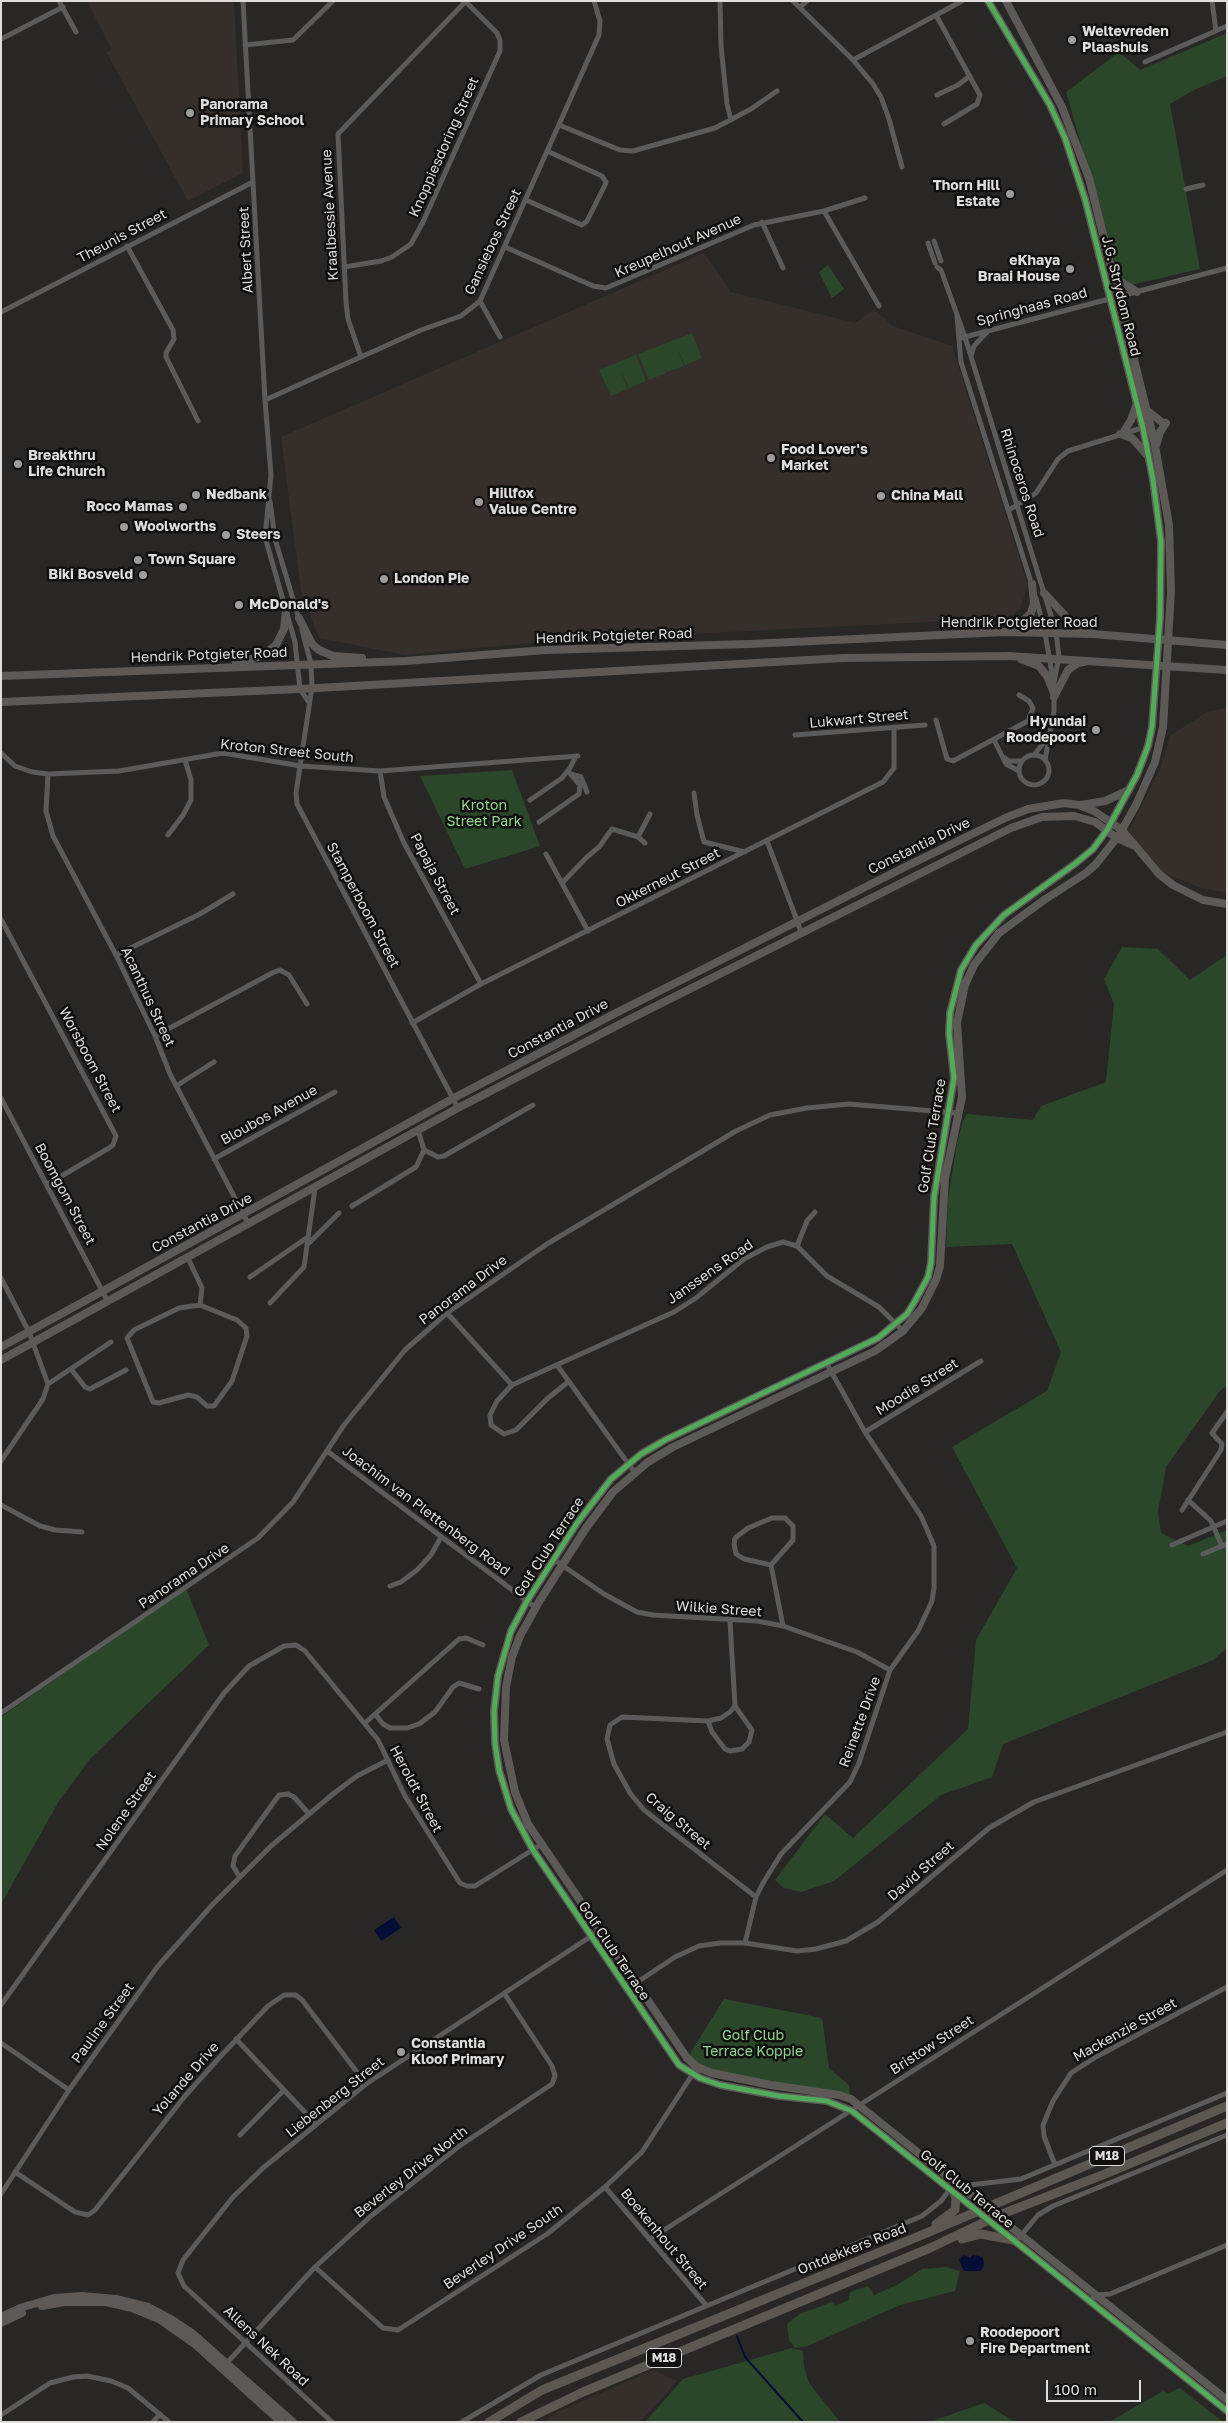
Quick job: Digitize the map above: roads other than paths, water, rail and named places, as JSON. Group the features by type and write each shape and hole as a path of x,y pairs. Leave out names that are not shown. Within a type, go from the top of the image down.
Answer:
{"main road":[{"name":"Ontdekkers Road","path":"489,2422 542,2390 918,2237 1227,2106"},
{"name":"Ontdekkers Road","path":"521,2422 583,2392 930,2248 997,2216 1105,2174 1227,2123"},
{"path":"918,2237 955,2210 955,2189"},
{"path":"930,2248 982,2234 1014,2241"},
{"path":"482,2422 507,2410"}],"street":[{"path":"59,1 76,32"},
{"name":"Albert Street","path":"243,1 265,400 271,475 265,537 295,642 300,689"},
{"path":"245,45 293,40 333,1"},
{"name":"Gansiebos Street","path":"265,400 422,330 460,316 480,301 599,35 600,21 594,1"},
{"path":"720,1 721,46 727,104 731,120"},
{"path":"793,1 853,60 881,98 902,167"},
{"path":"800,7 807,1"},
{"path":"853,60 962,1"},
{"name":"J.G. Strydom Road","path":"988,1 1050,105 1065,138 1085,199 1137,404 1156,448 1169,525 1169,617"},
{"name":"J.G. Strydom Road","path":"1006,1 1054,91 1074,137 1094,193 1116,279 1147,409 1149,457 1161,542 1160,618"},
{"path":"1212,1 1216,30"},
{"name":"Knoppiesdoring Street","path":"344,267 381,261 392,257 411,244 423,222 500,51 500,40 497,33 466,2"},
{"name":"Kraalbessie Avenue","path":"361,357 348,319 338,134 466,2"},
{"path":"1,39 62,7"},
{"path":"936,15 980,95 980,100 977,104 944,124"},
{"path":"1146,62 1227,26"},
{"path":"937,95 958,85 970,76"},
{"path":"559,125 620,150 633,151 691,136 731,120 777,91"},
{"path":"526,200 582,225 587,221 605,185 606,182 602,176 547,151"},
{"name":"Theunis Street","path":"1,312 253,182"},
{"path":"1186,189 1202,185"},
{"name":"Kreupelhout Avenue","path":"505,247 593,286 606,288 762,222 824,211 865,198"},
{"path":"824,211 879,306"},
{"path":"762,222 783,268"},
{"name":"Rhinoceros Road","path":"931,242 957,316 962,338 1018,506 1056,632 1060,658"},
{"path":"126,246 174,333 174,339 166,353 166,357 198,421"},
{"name":"Springhaas Road","path":"962,338 1082,304 1120,297 1227,268"},
{"path":"1116,279 1137,292"},
{"path":"480,301 500,336"},
{"path":"970,359 974,346 988,331"},
{"name":"Rhinoceros Road","path":"962,338 961,362 1032,584 1045,633 1047,657 1054,692"},
{"path":"1122,433 1131,420 1137,404"},
{"path":"1147,409 1164,423 1156,448"},
{"path":"1009,510 1036,493 1063,454 1076,447 1147,426"},
{"path":"1122,433 1134,440 1149,457"},
{"name":"Albert Street","path":"270,498 275,539 311,664 312,687"},
{"path":"1004,632 1019,625 1032,613 1034,603 1032,584"},
{"path":"1044,593 1068,619 1093,634"},
{"path":"200,668 254,659 269,652 282,635 286,611"},
{"name":"Golf Club Terrace","path":"695,2071 528,1824 515,1792 507,1761 503,1724 506,1687 512,1657 520,1636 535,1608 562,1565 605,1501 635,1473 673,1447 833,1373 875,1351 903,1331 930,1296 940,1266 945,1178 958,1114 962,1082 957,1023 962,996 974,965 999,933 1044,900 1086,873 1122,830 1155,762 1163,727 1169,617"},
{"path":"299,618 312,644 327,654 406,661"},
{"name":"Golf Club Terrace","path":"1160,618 1152,727 1138,775 1107,830 1087,854 989,929 972,950 962,970 950,1013 949,1033 954,1078 934,1197 930,1270 915,1301 896,1323 878,1338 665,1440 629,1463 611,1479 589,1506 527,1601 504,1650 498,1676 494,1711 498,1770 511,1809 533,1850 673,2058 695,2071 839,2094 955,2189 988,2221 1227,2411"},
{"name":"Hendrik Potgieter Road","path":"1,676 406,661 546,650 749,644 1004,632 1093,634 1227,645"},
{"path":"1008,656 1039,666 1047,676 1054,692"},
{"path":"1,702 300,689 844,658 1047,657 1227,670"},
{"path":"994,740 1006,764 1019,771 1026,783 1041,783 1049,771 1045,760 1054,711 1054,692 1060,658"},
{"path":"1054,692 1068,670 1078,663 1096,661"},
{"name":"Stamperboom Street","path":"312,687 308,701 296,793 297,804 458,1108"},
{"path":"300,689 308,701"},
{"path":"936,720 948,760 953,761 1031,718 1033,708 1028,701 1019,695"},
{"name":"Lukwart Street","path":"796,736 925,725"},
{"name":"Okkerneut Street","path":"412,1023 481,984 882,782 894,768 894,727"},
{"path":"1004,758 1008,761 1021,761 1034,755 1050,734"},
{"name":"Kroton Street South","path":"1,753 16,766 32,772 48,774 119,771 223,753 301,766 380,771 577,756 569,772"},
{"path":"1034,755 1045,760"},
{"path":"168,835 192,800 191,780 185,760"},
{"path":"1019,771 1021,761"},
{"name":"Papaja Street","path":"380,771 384,798 404,843 481,984"},
{"path":"569,772 581,777 587,792"},
{"path":"530,800 551,787 569,772"},
{"path":"539,822 579,794 580,785 569,772"},
{"name":"Acanthus Street","path":"48,774 46,811 53,836 116,955 155,1036 176,1086 249,1225"},
{"path":"1079,805 1097,803 1129,790"},
{"path":"694,793 698,822 704,842 745,852"},
{"name":"Constantia Drive","path":"1,1348 452,1099 616,1013 1005,818 1038,806 1064,803 1079,805 1122,830 1134,846 1173,885 1202,900 1227,904"},
{"path":"638,837 650,814"},
{"name":"Constantia Drive","path":"1,1360 249,1225 458,1108 635,1016 802,934 914,876 1033,819 1074,816 1095,822 1117,838 1134,846"},
{"path":"562,883 599,847 612,829 638,837 645,842"},
{"path":"767,841 802,934"},
{"path":"546,854 588,931"},
{"path":"1052,881 1065,887 1065,871"},
{"path":"116,955 200,914 233,894"},
{"name":"Worsboom Street","path":"1,918 116,1136 113,1145 109,1148 48,1184"},
{"path":"155,1036 280,970 289,975 307,1004"},
{"path":"176,1086 214,1062"},
{"name":"Bloubos Avenue","path":"214,1159 335,1092"},
{"name":"Boomgom Street","path":"1,1098 48,1184 108,1302"},
{"path":"424,1150 438,1157 444,1156 533,1104"},
{"name":"Panorama Drive","path":"1,1712 258,1538 293,1502 327,1451 386,1370 405,1350 447,1312 547,1244 736,1131 770,1115 807,1108 849,1104 958,1114"},
{"path":"352,1206 414,1170 424,1150 418,1130"},
{"path":"270,1303 302,1270 315,1188"},
{"path":"815,1212 807,1221 796,1246 827,1276 868,1299 903,1331"},
{"path":"307,1245 339,1213"},
{"path":"250,1277 308,1237"},
{"name":"Janssens Road","path":"512,1385 674,1312 696,1298 733,1267 767,1247 783,1242 796,1246"},
{"path":"188,1258 202,1288 200,1305"},
{"path":"1,1278 34,1343 48,1384 43,1399 1,1461"},
{"path":"200,1305 237,1320 246,1328 247,1336 237,1370 214,1406 207,1406 197,1397 188,1395 156,1403 151,1399 128,1344 129,1333 179,1308 200,1305"},
{"path":"447,1312 512,1385 497,1401 490,1415 492,1426 504,1434 516,1430 548,1398 568,1382"},
{"path":"48,1384 111,1342"},
{"name":"Moodie Street","path":"865,1432 980,1361"},
{"name":"Reinette Drive","path":"745,1943 756,1897 781,1854 850,1782 859,1763 890,1670 918,1631 932,1601 935,1575 934,1546 920,1516 865,1432 827,1364"},
{"path":"558,1365 568,1382 635,1473"},
{"path":"71,1369 85,1387 90,1389 126,1370"},
{"path":"1182,1510 1222,1450 1222,1444 1212,1433 1227,1412"},
{"name":"Joachim van Plettenberg Road","path":"327,1451 535,1608"},
{"path":"1188,1500 1208,1518 1224,1545 1204,1554"},
{"path":"1,1505 40,1526 55,1530 82,1532"},
{"path":"778,1516 789,1521 795,1535 791,1544 771,1565 744,1559 736,1554 734,1544 740,1533 778,1516"},
{"path":"1172,1545 1227,1520"},
{"path":"390,1586 401,1582 417,1570 431,1554 441,1537"},
{"name":"Wilkie Street","path":"553,1559 604,1594 637,1612 653,1616 757,1622 784,1626 857,1652 890,1670"},
{"path":"771,1565 784,1626"},
{"path":"708,1721 712,1732 725,1749 736,1751 746,1746 752,1730 735,1706 730,1621"},
{"path":"364,1723 459,1639 466,1638 483,1645"},
{"name":"Heroldt Street","path":"284,1646 296,1645 306,1651 378,1740 427,1833 457,1880 463,1885 475,1886 542,1844"},
{"name":"Nolene Street","path":"1,2005 224,1693 249,1666 284,1646"},
{"path":"375,1714 383,1724 390,1728 407,1728 419,1724 435,1712 453,1686 458,1683 478,1689"},
{"name":"Craig Street","path":"735,1706 725,1716 708,1721 622,1717 610,1725 607,1732 610,1754 630,1793 644,1810 756,1897"},
{"name":"David Street","path":"627,1989 675,1957 699,1946 720,1943 745,1943 797,1951 830,1946 846,1941 878,1922 989,1828 1034,1802 1227,1732"},
{"name":"Pauline Street","path":"1,2194 69,2090 158,1966 239,1876 309,1814 357,1776 388,1760"},
{"path":"239,1876 233,1866 235,1856 279,1795 288,1794 294,1797 309,1814"},
{"name":"Bristow Street","path":"650,2239 1227,1870"},
{"name":"Liebenberg Street","path":"184,2286 179,2277 180,2267 222,2211 263,2168 366,2084 599,1931"},
{"name":"Mackenzie Street","path":"1055,2165 1046,2144 1043,2125 1053,2101 1071,2073 1096,2056 1227,1987"},
{"name":"Beverley Drive North","path":"224,2366 315,2267 340,2243 404,2188 458,2147 552,2084 555,2076 554,2070 504,1993"},
{"name":"Yolande Drive","path":"15,2172 74,2212 88,2215 95,2210 185,2096 236,2039 276,2000 284,1996 296,1995 366,2084"},
{"path":"236,2039 316,2124"},
{"path":"1,2043 69,2090"},
{"name":"Beverley Drive South","path":"315,2267 383,2328 398,2330 547,2234 605,2187 642,2152 695,2071"},
{"path":"240,2135 284,2090"},
{"path":"955,2189 1021,2180 1227,2093"},
{"path":"1014,2241 1038,2215 1053,2206 1227,2135"},
{"name":"Boekenhout Street","path":"605,2187 706,2305"},
{"name":"Golf Club Terrace","path":"955,2189 997,2216 1102,2297 1227,2400"},
{"name":"Ontdekkers Road","path":"462,2422 541,2375 922,2216 955,2189"},
{"path":"1089,2301 1227,2245"},
{"name":"Allens Nek Road","path":"184,2286 332,2422"},
{"path":"1,2317 23,2307 54,2298 82,2296 116,2299 148,2307 171,2319 224,2366 281,2422"},
{"path":"1096,2307 1102,2297"},
{"path":"1,2323 29,2310 46,2305 72,2302 106,2302 132,2308 159,2319 196,2345 293,2422"},
{"path":"1,2415 50,2384 73,2377 87,2376 111,2381 128,2388 169,2422"},
{"path":"153,2422 160,2414"}],"water":[{"path":"394,1917 401,1928 381,1941 374,1930"},
{"path":"964,2255 970,2258 973,2255 983,2258 984,2265 981,2271 964,2271 959,2260"}],"waterway":[{"path":"737,2336 745,2357 803,2422"}],"place":[{"name":"Weltevreden Plaashuis","path":"1072,40"},
{"name":"Panorama Primary School","path":"190,113"},
{"name":"Thorn Hill Estate","path":"1010,194"},
{"name":"eKhaya Braai House","path":"1070,269"},
{"name":"Food Lover's Market","path":"771,458"},
{"name":"Breakthru Life Church","path":"18,464"},
{"name":"Nedbank","path":"196,495"},
{"name":"China Mall","path":"881,496"},
{"name":"Hillfox Value Centre","path":"479,502"},
{"name":"Roco Mamas","path":"183,507"},
{"name":"Woolworths","path":"124,527"},
{"name":"Steers","path":"226,535"},
{"name":"Town Square","path":"138,560"},
{"name":"Biki Bosveld","path":"143,575"},
{"name":"London Pie","path":"384,579"},
{"name":"McDonald's","path":"239,605"},
{"name":"Hyundai Roodepoort","path":"1096,730"},
{"name":"Constantia Kloof Primary","path":"401,2052"},
{"name":"Roodepoort Fire Department","path":"970,2341"}],"park label":[{"name":"Kroton Street Park","path":"484,814"},
{"name":"Golf Club Terrace Koppie","path":"753,2044"}]}
